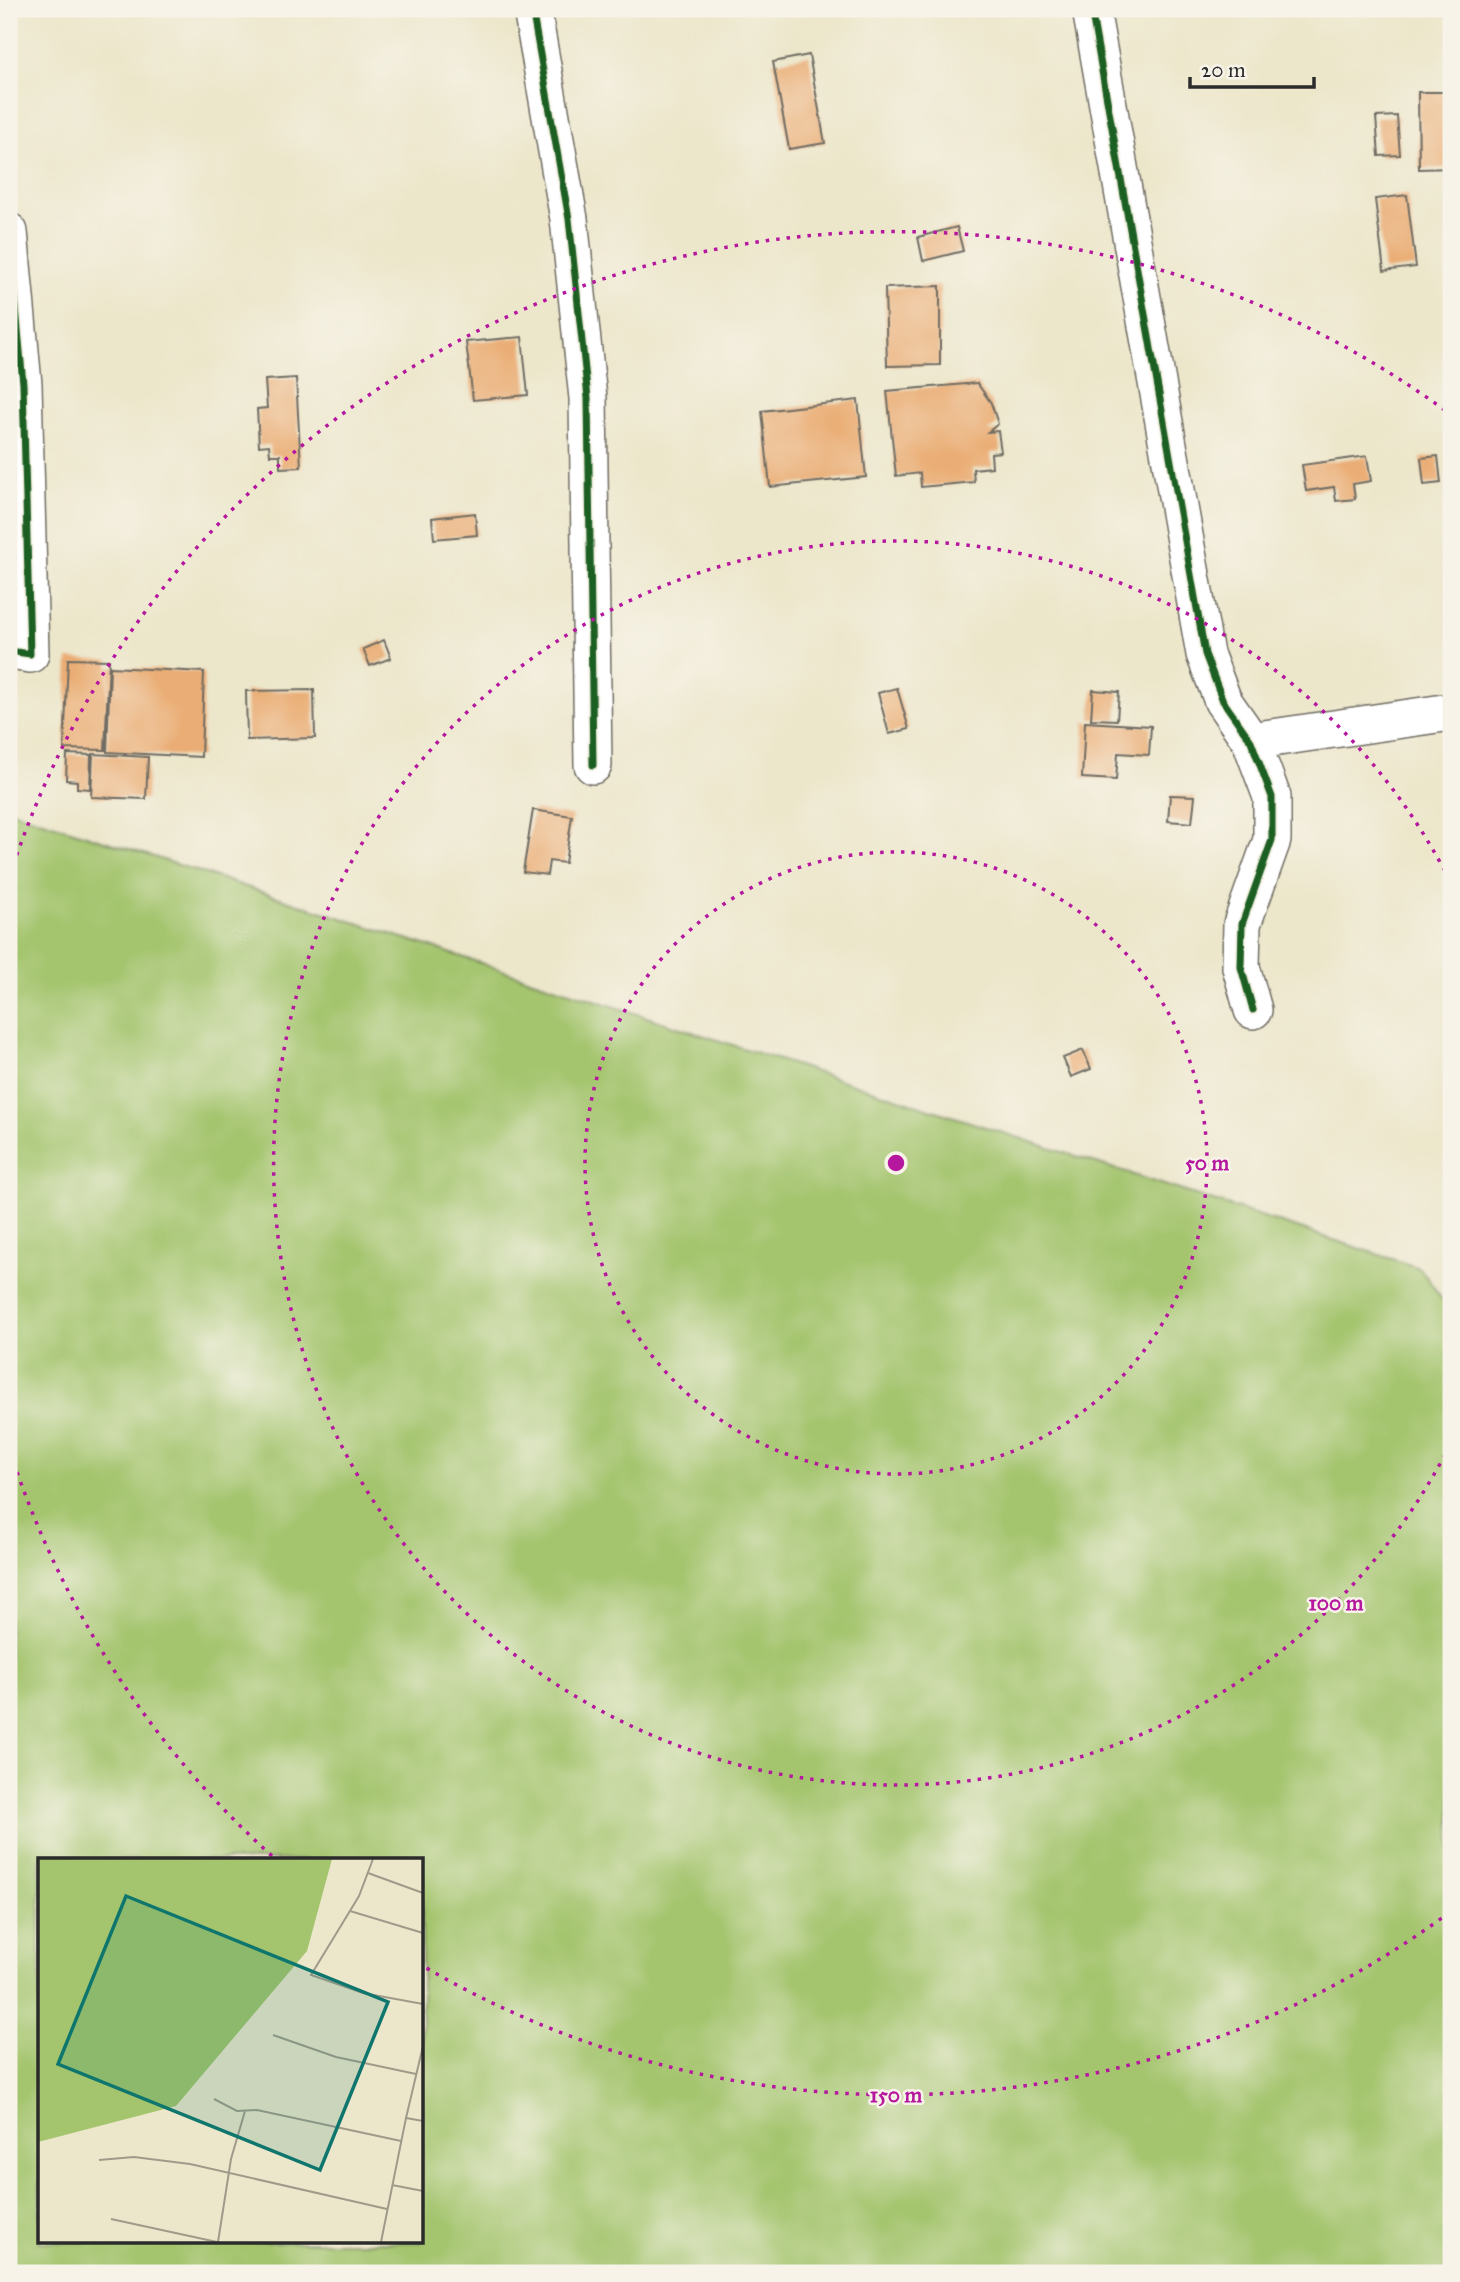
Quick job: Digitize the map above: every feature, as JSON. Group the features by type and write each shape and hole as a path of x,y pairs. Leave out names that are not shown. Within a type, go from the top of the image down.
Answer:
{"street":[{"path":"532,9 569,219 588,398 593,765"},
{"path":"1091,9 1206,654 1223,701 1251,741 1272,797 1272,840 1242,924 1241,967 1253,1010"},
{"path":"9,232 23,384 20,653"},
{"path":"1251,741 1451,712"}],"green space":[{"path":"9,810 1420,1268 1451,1312 1451,2273 9,2273"}],"building":[{"path":"809,55 825,143 789,149 773,62"},
{"path":"1418,92 1451,92 1451,168 1419,169"},
{"path":"1397,116 1400,155 1379,156 1376,117"},
{"path":"1407,195 1416,267 1384,271 1375,199"},
{"path":"957,227 963,251 923,261 918,237"},
{"path":"940,286 940,365 887,366 885,288"},
{"path":"522,337 528,395 473,400 466,342"},
{"path":"296,378 301,467 280,468 280,455 270,455 269,445 259,446 257,409 267,408 265,380"},
{"path":"977,383 991,403 998,424 988,432 998,431 1001,452 991,453 992,467 973,469 974,482 921,487 920,473 896,476 887,391"},
{"path":"858,400 866,477 770,487 762,411"},
{"path":"1367,456 1371,481 1353,484 1355,499 1336,501 1334,487 1306,491 1302,465"},
{"path":"1438,456 1441,483 1424,485 1421,458"},
{"path":"475,513 477,535 434,539 432,518"},
{"path":"384,640 391,658 370,666 363,649"},
{"path":"68,659 109,660 105,750 64,749"},
{"path":"110,667 204,672 201,757 107,752"},
{"path":"897,688 909,729 889,734 878,693"},
{"path":"314,690 315,738 247,740 246,691"},
{"path":"1093,690 1119,692 1117,720 1091,719"},
{"path":"1085,722 1151,726 1149,755 1118,753 1116,780 1082,778"},
{"path":"67,754 91,755 90,789 77,788 77,781 66,780"},
{"path":"93,754 148,757 146,799 91,797"},
{"path":"1170,795 1195,796 1192,823 1168,821"},
{"path":"533,810 572,816 565,863 549,861 547,875 523,872"},
{"path":"1083,1050 1091,1069 1071,1077 1063,1058"}],"cycle path":[{"path":"532,9 569,219 588,398 593,765"},
{"path":"1091,9 1205,654 1223,701 1251,741 1272,797 1272,840 1242,924 1241,967 1253,1010"},
{"path":"9,232 23,384 30,654 9,651"}]}
